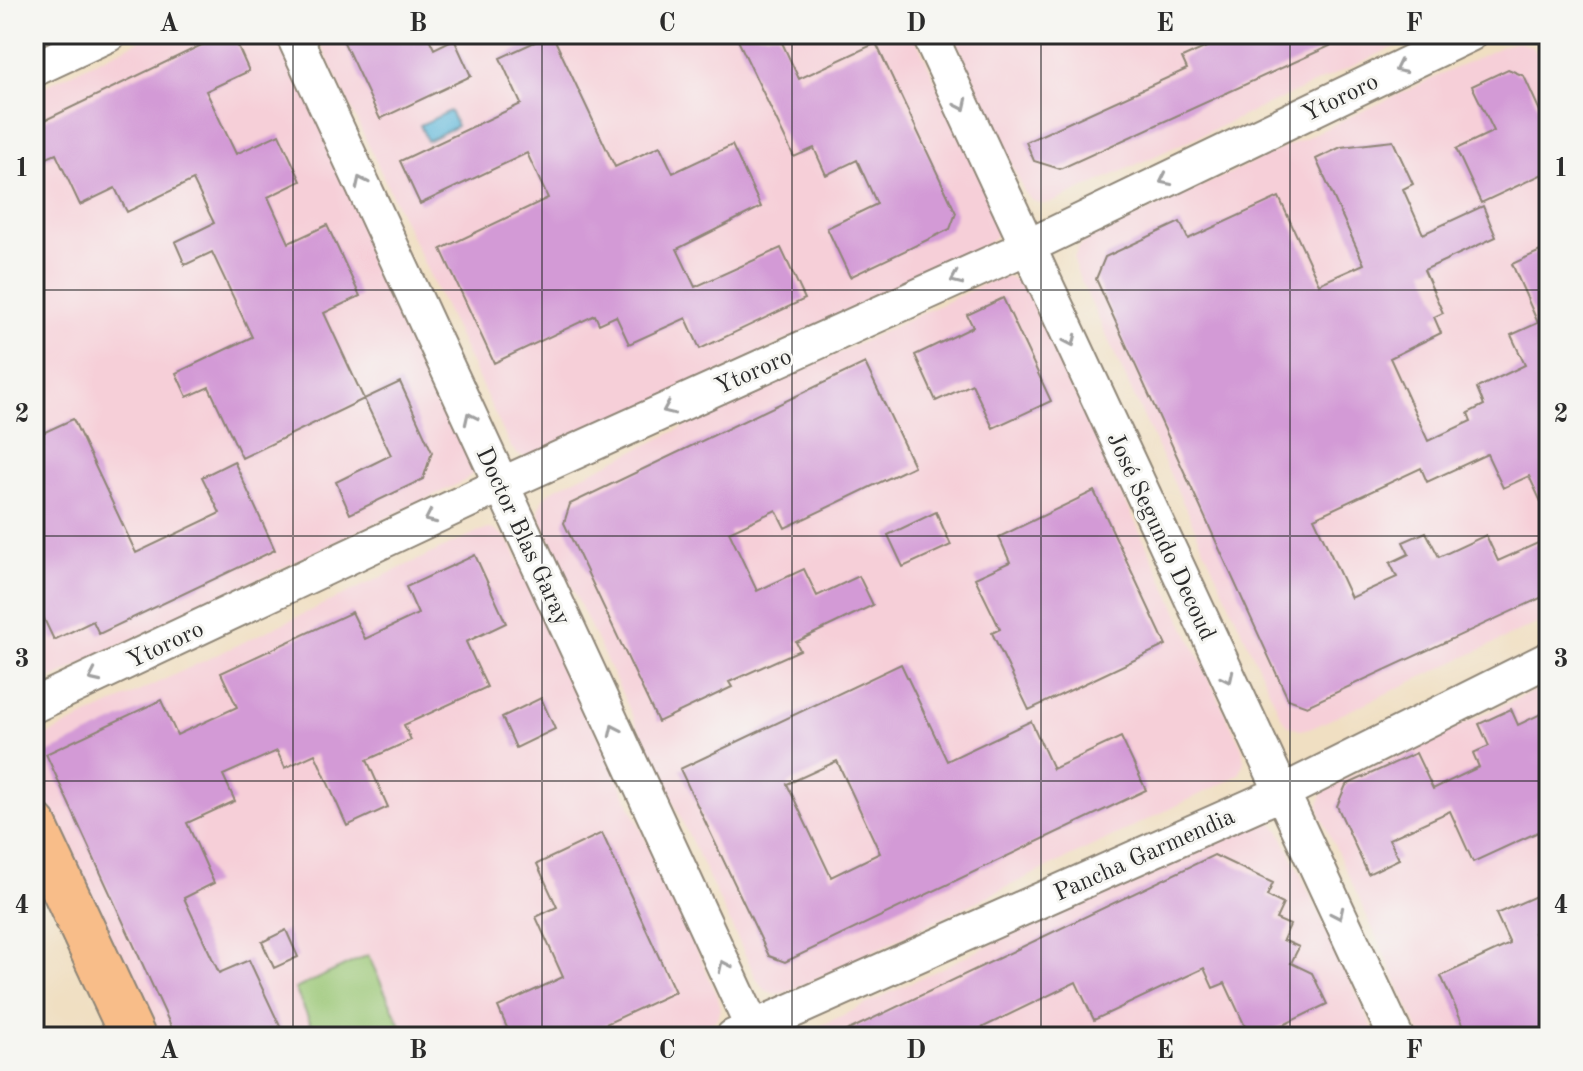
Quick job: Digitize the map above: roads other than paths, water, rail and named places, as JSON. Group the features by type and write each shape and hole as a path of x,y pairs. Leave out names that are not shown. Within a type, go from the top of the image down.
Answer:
{"main road":[{"path":"34,825 133,1037"}],"street":[{"path":"34,69 109,34"},
{"name":"Doctor Blas Garay","path":"293,34 501,485 748,1034"},
{"name":"José Segundo Decoud","path":"929,34 1396,1037"},
{"name":"Ytororo","path":"34,705 501,485 1027,247 1470,34"},
{"name":"Pancha Garmendia","path":"748,1034 1281,793 1549,659"}],"water":[{"path":"450,111 457,126 427,141 420,125"}]}
